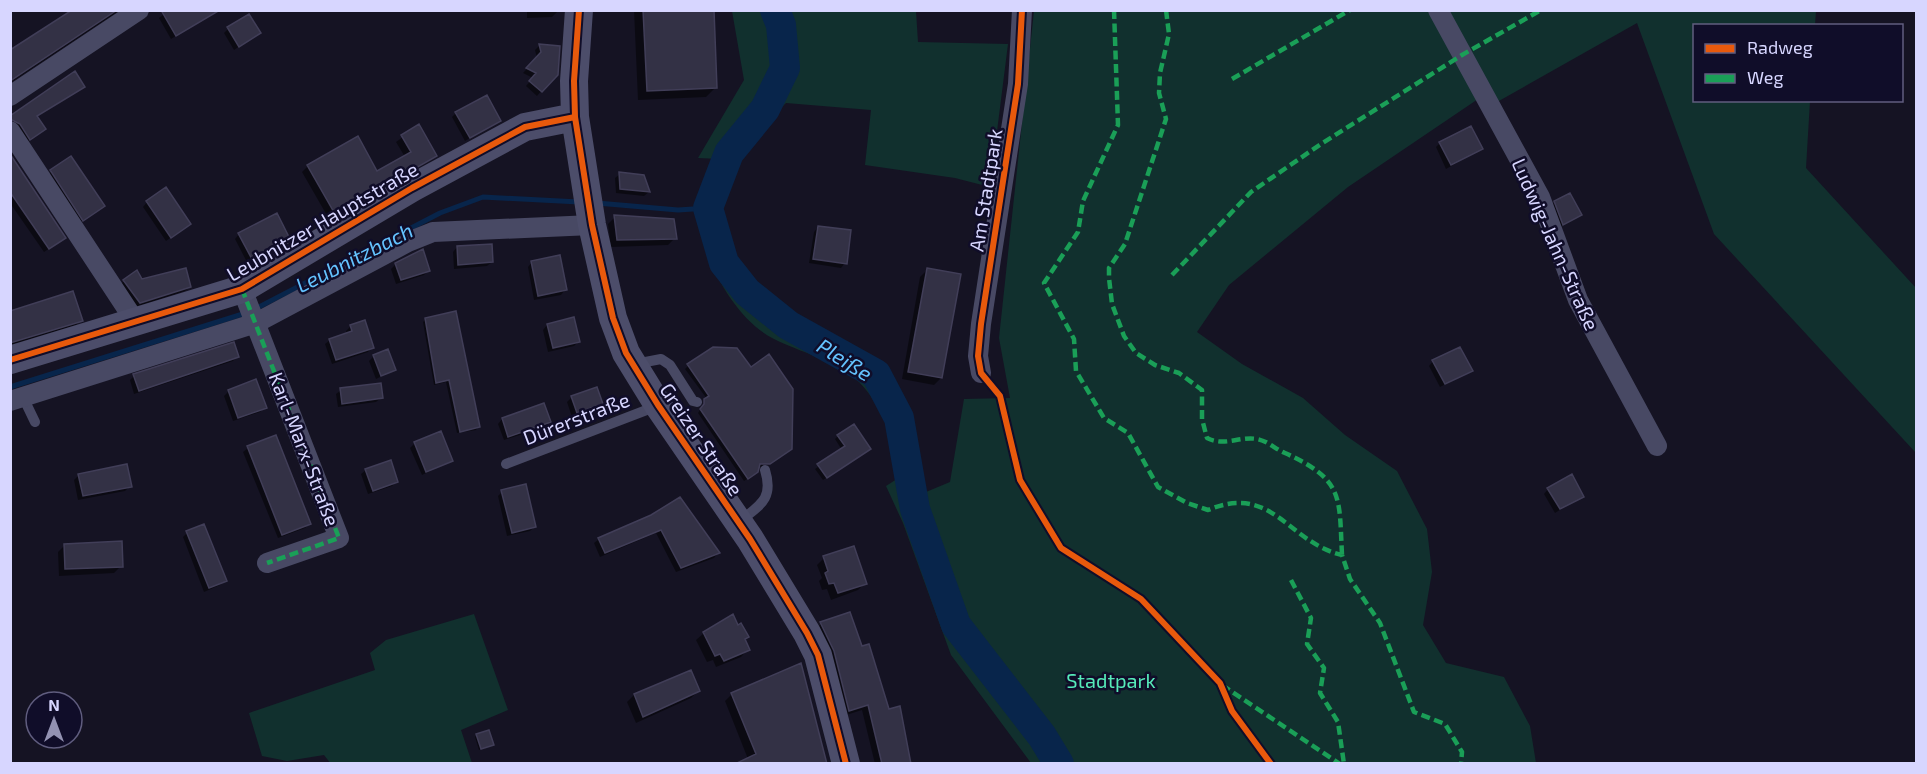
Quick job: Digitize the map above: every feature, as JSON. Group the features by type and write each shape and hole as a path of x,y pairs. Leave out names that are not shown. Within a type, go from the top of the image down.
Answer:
{"street":[{"path":"10,96 138,10"},
{"name":"Greizer Straße","path":"579,10 574,81 575,117 592,220 613,318 633,364 658,405 775,577 818,656 846,764"},
{"name":"Am Stadtpark","path":"981,373 978,356 981,324 1018,84 1022,10"},
{"name":"Ludwig-Jahn-Straße","path":"1438,10 1540,197 1578,300 1657,446"},
{"name":"Leubnitzer Hauptstraße","path":"10,360 135,321 250,308 412,188 525,127 575,117"},
{"path":"10,131 135,321"},
{"name":"Leubnitzer Hauptstraße","path":"17,399 250,308 434,232 592,220"},
{"name":"Karl-Marx-Straße","path":"250,308 339,538 267,563"}],"lane":[{"path":"633,364 661,359 670,365 693,401 697,402"},
{"path":"17,399 35,422"},
{"name":"Dürerstraße","path":"506,464 658,405"},
{"path":"739,522 764,501 770,487 765,470"}],"green space":[{"name":"Stadtpark","path":"732,11 916,11 918,42 1008,44 990,187 955,178 865,165 871,110 786,103 746,143 729,172 719,214 730,252 744,277 780,308 872,357 894,390 912,433 918,477 926,492 950,482 964,399 1010,398 999,338 1034,11 1816,11 1815,24 1693,24 1693,102 1810,102 1806,168 1916,288 1916,453 1714,234 1637,23 1490,106 1484,95 1348,187 1229,285 1197,332 1242,364 1303,398 1345,435 1397,471 1427,529 1432,572 1423,625 1446,663 1504,677 1530,726 1536,763 1031,763 951,655 903,523 886,486 900,477 887,426 868,392 842,369 774,339 760,330 733,302 713,267 701,231 699,208 720,159 698,158 744,80"},
{"path":"474,614 508,710 461,730 472,763 331,764 324,755 287,761 262,756 249,713 375,670 370,653 386,640"}],"building":[{"path":"72,10 117,10 10,81 10,50"},
{"path":"161,10 220,10 176,36"},
{"path":"643,10 714,10 717,88 647,91"},
{"path":"249,14 261,33 239,47 227,27"},
{"path":"539,44 560,46 558,75 542,92 529,81 536,73 526,68 541,52"},
{"path":"75,71 85,87 37,116 46,129 30,140 20,124 10,119 10,116"},
{"path":"487,95 501,121 470,138 455,112"},
{"path":"419,124 437,156 335,214 307,165 358,136 377,171 411,152 401,135"},
{"path":"1471,126 1483,149 1451,165 1439,142"},
{"path":"10,154 66,238 49,249 10,192"},
{"path":"71,156 105,206 83,221 50,170"},
{"path":"619,172 644,175 650,192 620,189"},
{"path":"166,187 191,224 171,238 146,201"},
{"path":"1570,193 1582,215 1563,225 1554,201"},
{"path":"277,213 291,241 254,263 238,233"},
{"path":"614,215 674,219 677,239 617,240"},
{"path":"818,226 851,230 847,264 813,259"},
{"path":"492,244 493,262 458,265 457,246"},
{"path":"423,249 430,271 401,280 395,263"},
{"path":"560,255 567,290 538,296 531,261"},
{"path":"186,268 191,287 140,303 123,280 137,270 142,279"},
{"path":"927,268 961,274 942,378 908,372"},
{"path":"73,291 83,321 10,343 10,311"},
{"path":"456,311 480,427 460,432 449,380 436,383 425,318"},
{"path":"574,317 580,342 553,348 547,324"},
{"path":"365,320 374,348 336,360 329,339 352,331 350,325"},
{"path":"234,342 239,357 139,391 133,374"},
{"path":"713,347 737,348 751,367 769,354 793,389 792,449 770,464 760,464 758,472 748,479 700,409 704,404 704,399 709,396 687,364"},
{"path":"1460,347 1473,371 1445,384 1432,360"},
{"path":"388,349 396,370 381,376 373,355"},
{"path":"256,379 267,408 238,418 228,390"},
{"path":"381,383 383,398 342,404 340,388"},
{"path":"597,387 603,404 577,413 571,396"},
{"path":"544,403 551,422 508,437 502,418"},
{"path":"854,424 871,449 827,478 817,464 845,446 837,435"},
{"path":"441,431 453,461 426,472 414,442"},
{"path":"276,435 311,524 282,535 247,446"},
{"path":"391,460 398,482 373,491 365,469"},
{"path":"127,464 132,487 83,496 78,474"},
{"path":"1572,474 1584,497 1560,509 1547,488"},
{"path":"526,484 536,527 512,533 501,490"},
{"path":"680,497 720,553 681,568 661,530 605,553 598,538 651,515"},
{"path":"204,524 227,581 209,588 186,531"},
{"path":"122,541 123,567 65,569 64,544"},
{"path":"854,546 867,584 838,593 834,583 829,584 823,556"},
{"path":"850,612 862,646 869,644 889,709 900,706 911,764 882,764 868,705 849,711 834,651 820,622"},
{"path":"733,614 738,625 741,623 749,637 745,639 750,650 724,661 720,654 715,656 703,632"},
{"path":"801,663 827,764 735,764 756,754 731,693"},
{"path":"691,670 700,691 643,717 634,694"},
{"path":"489,730 494,745 481,749 476,734"}],"waterway":[{"name":"Pleiße","path":"775,10 781,25 785,68 765,109 729,153 708,208 724,263 747,292 788,325 876,374 899,418 915,509 956,625 1042,736 1059,764"},
{"name":"Leubnitzbach","path":"255,309 440,213 483,197 579,202"},
{"name":"Leubnitzbach","path":"597,203 678,210 708,208"},
{"name":"Leubnitzbach","path":"10,387 246,313"}],"marked path":[{"path":"1114,10 1118,125 1083,201 1078,232 1044,283 1074,339 1076,371 1104,418 1128,433 1158,487 1187,503 1208,510 1230,504 1249,504 1264,509 1307,539 1342,555 1350,579 1380,623 1414,712 1445,724 1462,752 1461,764"},
{"path":"1166,10 1169,34 1160,73 1159,93 1166,119 1125,244 1109,268 1112,304 1124,336 1136,353 1155,365 1179,373 1202,390 1202,419 1207,438 1220,442 1250,438 1261,440 1304,463 1328,482 1338,504 1342,555"},
{"path":"1232,79 1350,10"},
{"path":"1172,275 1251,192 1321,144 1462,55 1541,10"},
{"path":"242,289 339,538 267,563"},
{"path":"1291,580 1311,618 1307,644 1324,668 1320,693 1338,722 1344,764"},
{"path":"1222,685 1340,764"}],"cycle path":[{"path":"579,10 574,81 575,117 592,225 613,318 626,353 658,405 750,539 807,633 818,655 846,764"},
{"path":"1022,10 1018,84 981,324 978,356 981,373 1000,396 1020,480 1061,548 1141,599 1220,683 1232,711 1271,764"},
{"path":"10,360 242,289 412,188 525,127 575,117"}]}
